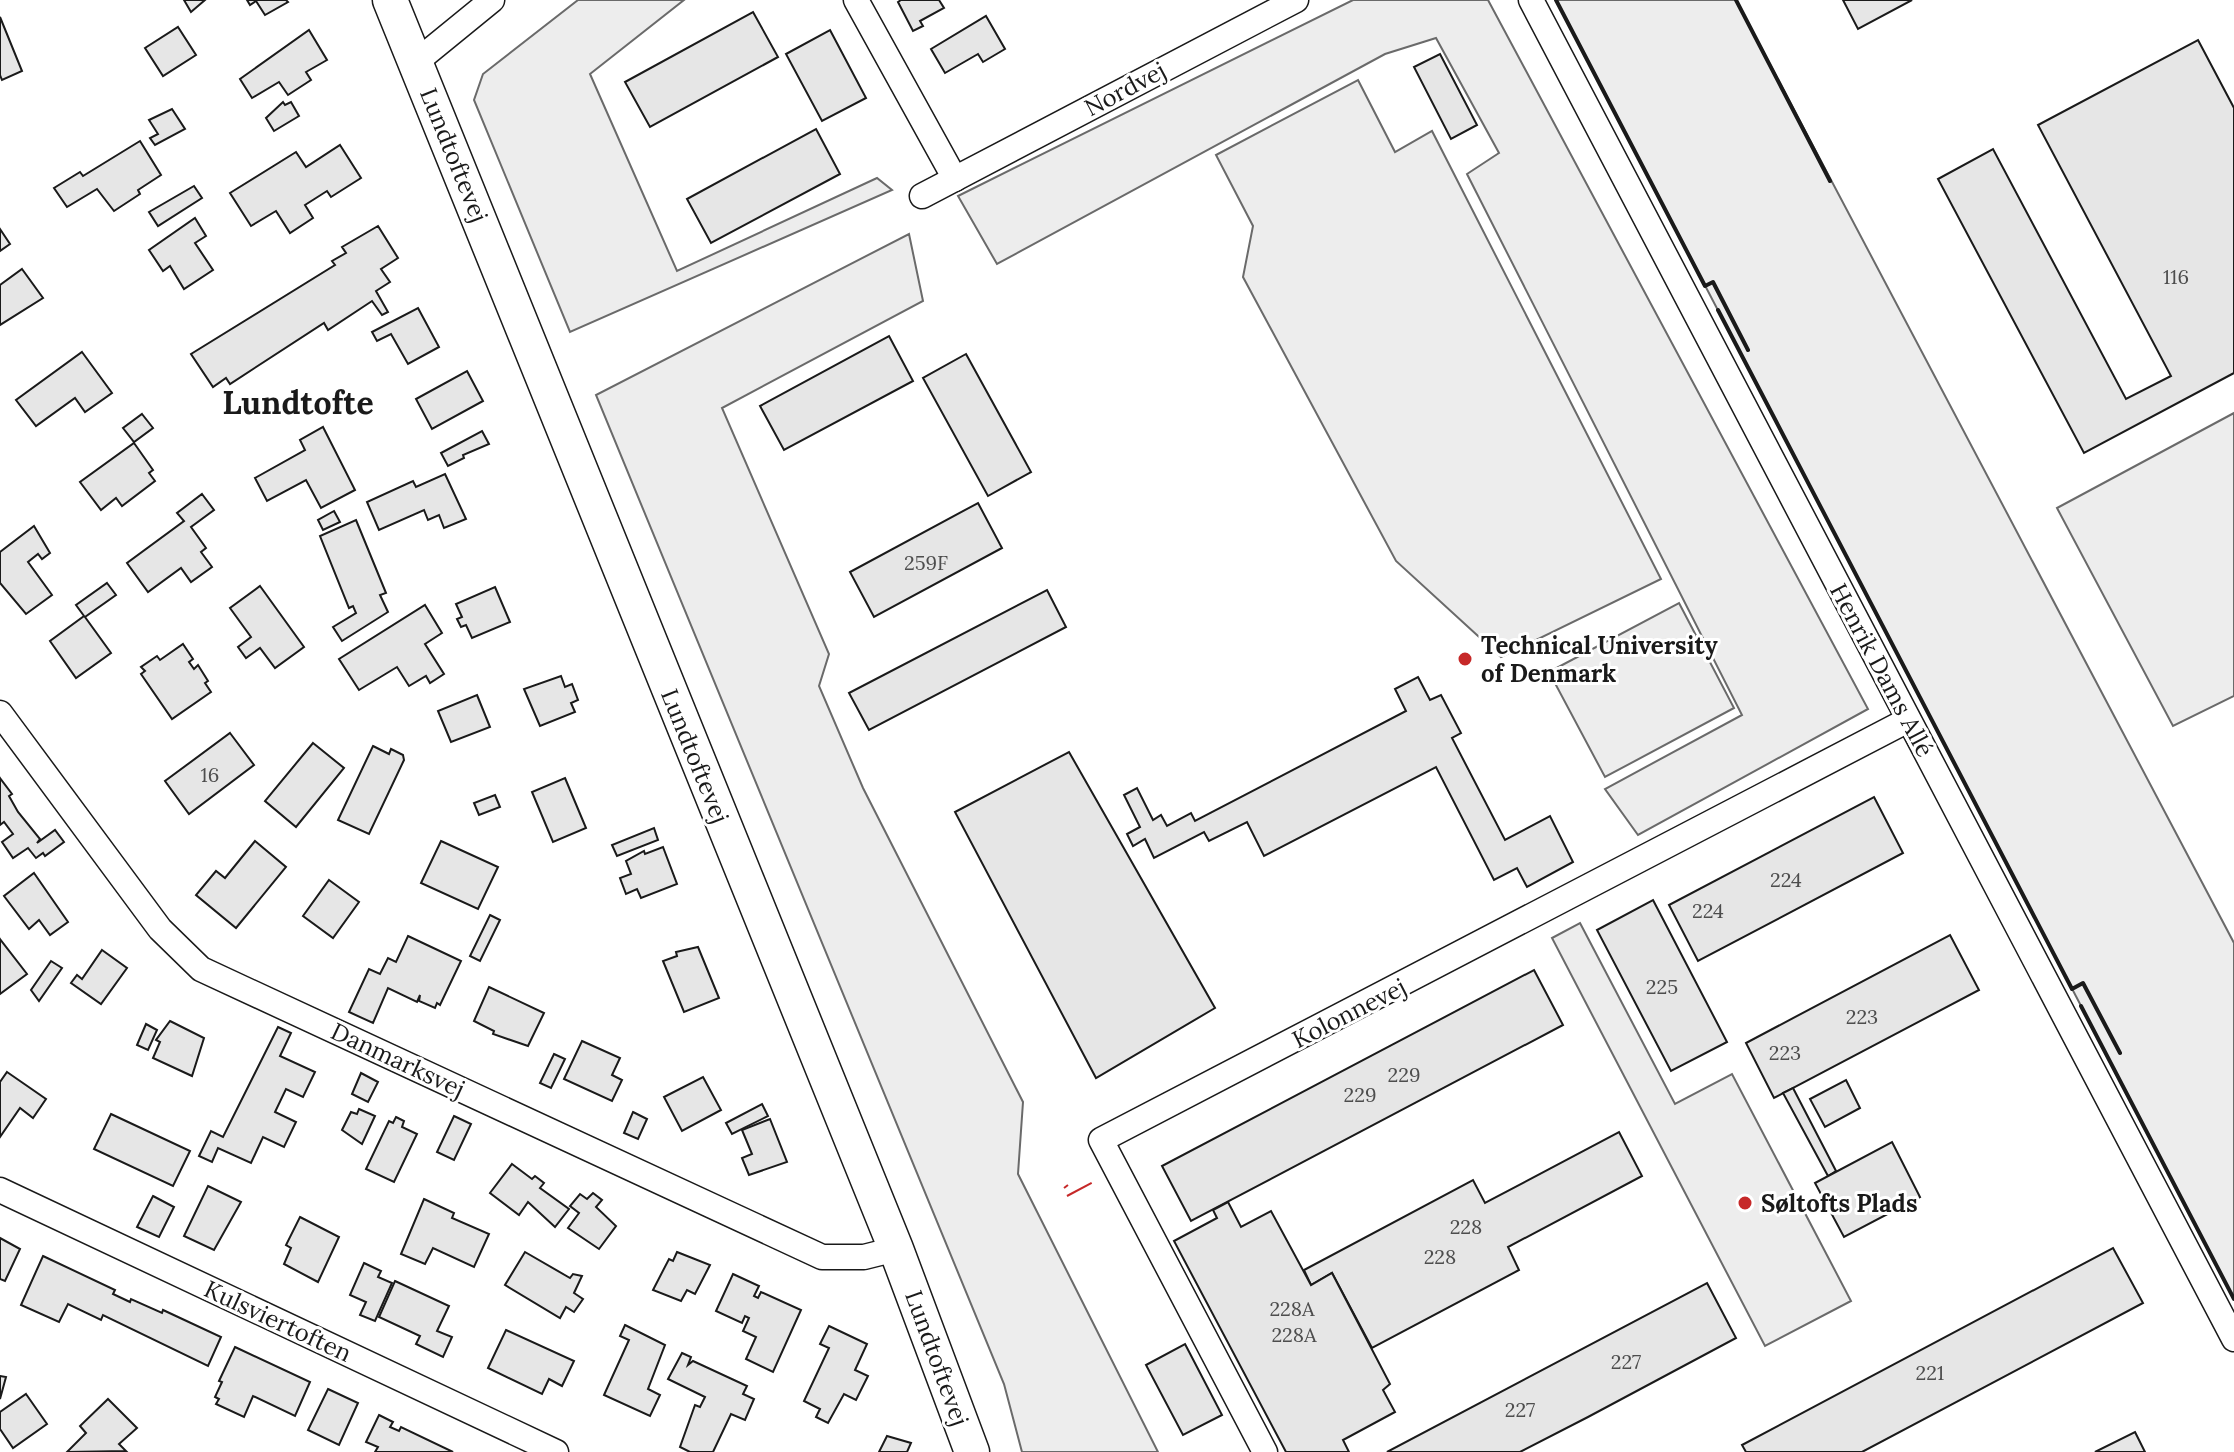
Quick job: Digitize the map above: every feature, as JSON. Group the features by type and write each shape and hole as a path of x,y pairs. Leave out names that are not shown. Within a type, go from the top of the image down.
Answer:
{"street":[{"name":"Lundtoftevej","path":"390,0 896,1249 972,1452"},
{"name":"Lundtoftevej","path":"416,62 492,0"},
{"path":"856,0 955,179"},
{"name":"Nordvej","path":"922,196 1296,0"},
{"name":"Henrik Dams Allé","path":"1531,0 2234,1339"},
{"name":"Danmarksvej","path":"0,713 160,929 201,969 822,1257 864,1257 896,1249"},
{"name":"Kolonnevej","path":"1265,1452 1122,1174 1101,1140 1908,720"},
{"name":"Kulsviertoften","path":"0,1190 556,1452"}],"shaded area":[{"path":"578,0 684,0 590,74 677,271 877,178 892,190 570,332 474,100 483,74"},
{"path":"1353,0 1488,0 1868,709 1638,835 1605,789 1742,715 1467,174 1499,153 1436,38 1385,54 997,264 958,196"},
{"path":"1556,0 1736,0 2234,943 2234,1299"},
{"path":"1358,80 1395,152 1432,131 1661,579 1501,657 1396,561 1243,277 1253,226 1216,155"},
{"path":"909,234 923,301 722,408 829,654 819,686 863,788 1023,1102 1018,1174 1158,1452 1022,1452 1004,1384 596,395"},
{"path":"2234,413 2234,696 2173,726 2057,508"},
{"path":"1679,603 1734,708 1605,777 1549,672"},
{"name":"Søltofts Plads","path":"1580,923 1675,1104 1732,1074 1851,1301 1765,1346 1552,938"}],"building":[{"path":"184,0 205,0 191,12"},
{"path":"247,0 288,2 265,15 256,1 250,5"},
{"path":"939,0 944,8 920,21 923,26 913,31 898,2"},
{"path":"1843,0 1912,0 1858,29"},
{"path":"753,12 778,57 650,127 625,82"},
{"path":"986,16 1005,49 983,62 978,54 945,73 931,49"},
{"path":"0,17 22,71 2,80 0,75"},
{"path":"178,27 196,55 163,76 145,48"},
{"path":"309,30 327,60 306,72 311,80 288,95 279,82 252,98 240,79"},
{"path":"830,30 866,98 822,121 786,54"},
{"path":"2198,40 2234,108 2234,373 2084,453 1938,179 1993,149 2126,399 2171,376 2038,125"},
{"path":"1440,54 1477,125 1451,139 1414,67"},
{"path":"283,102 285,105 291,102 299,116 274,131 266,118"},
{"path":"172,109 185,129 155,145 150,138 158,134 149,120"},
{"path":"816,129 840,174 711,243 687,199"},
{"path":"140,141 161,175 138,190 140,194 114,211 97,189 67,207 54,188 80,172 83,176"},
{"path":"340,145 361,178 331,197 327,191 305,205 313,218 290,233 276,211 251,226 230,193 296,152 306,167"},
{"path":"194,186 202,198 158,226 149,212"},
{"path":"195,218 206,236 195,243 213,270 184,289 170,266 163,271 149,250"},
{"path":"378,226 398,258 381,269 390,282 376,291 388,312 382,315 372,301 328,330 324,323 230,384 226,378 213,387 191,354 335,265 332,261 346,253 342,247"},
{"path":"0,229 10,244 0,251"},
{"path":"22,269 43,298 0,325 0,285"},
{"path":"418,308 439,347 408,364 391,334 377,341 372,332"},
{"path":"889,336 913,381 784,450 760,406"},
{"path":"82,352 112,393 85,412 75,398 36,426 16,400"},
{"path":"966,354 1031,472 988,496 923,378"},
{"path":"467,371 483,401 432,429 416,399"},
{"path":"142,414 153,428 134,442 123,428"},
{"path":"323,427 355,490 321,508 306,480 267,501 255,478 305,450 300,440"},
{"path":"482,431 489,444 463,455 464,458 448,466 441,453"},
{"path":"134,443 153,470 149,473 155,481 122,506 116,498 101,510 80,482"},
{"path":"445,474 466,519 444,528 439,515 428,520 424,510 379,530 367,502 413,481 416,487"},
{"path":"202,494 214,510 191,527 206,548 201,552 212,567 191,582 181,568 148,592 127,563 184,521 177,513"},
{"path":"978,503 1002,548 874,617 850,572"},
{"path":"334,511 340,522 323,530 318,520"},
{"path":"356,520 386,593 380,595 388,612 342,641 333,627 356,613 353,606 349,608 320,536"},
{"path":"34,526 50,553 42,559 38,554 28,562 52,595 26,614 0,583 0,552"},
{"path":"107,583 116,595 85,617 111,653 76,678 50,641 84,616 76,605"},
{"path":"260,586 304,647 275,668 260,648 246,658 238,647 251,637 230,608"},
{"path":"495,587 510,622 472,638 466,625 461,627 457,619 462,617 456,604"},
{"path":"1047,590 1066,627 869,730 849,693"},
{"path":"425,605 442,633 425,644 444,674 430,683 426,676 409,686 397,667 359,690 339,659"},
{"path":"183,644 193,659 189,662 194,669 198,665 211,692 172,719 141,674 145,671 141,667 157,656 160,660"},
{"path":"561,676 565,687 572,684 578,700 571,703 575,712 540,726 524,689"},
{"path":"1418,677 1430,700 1441,695 1461,733 1452,738 1505,840 1550,816 1573,862 1527,887 1517,868 1494,880 1436,767 1264,856 1247,822 1209,841 1204,832 1154,858 1145,839 1133,846 1127,834 1140,827 1124,795 1137,788 1153,820 1161,815 1167,826 1191,813 1195,821 1406,711 1395,689"},
{"path":"477,695 490,727 451,742 438,711"},
{"path":"230,733 254,765 189,814 165,781"},
{"path":"313,743 344,768 296,827 265,801"},
{"path":"373,746 389,754 391,749 403,755 404,760 369,834 338,820"},
{"path":"1069,752 1215,1008 1096,1078 955,812"},
{"path":"0,778 12,794 9,796 18,812 40,839 37,843 55,830 64,842 45,856 43,853 36,858 28,848 13,858 2,842 13,834 4,822 0,825"},
{"path":"565,778 586,828 553,842 532,792"},
{"path":"495,795 500,807 479,815 474,803"},
{"path":"1874,797 1903,853 1698,961 1669,905"},
{"path":"654,828 658,840 617,856 612,845"},
{"path":"255,841 286,867 236,928 196,895 216,871 225,878"},
{"path":"441,841 498,867 478,909 421,883"},
{"path":"663,847 677,884 641,898 637,889 626,894 620,878 631,874 626,861 644,851 645,854"},
{"path":"34,873 68,922 50,935 39,920 29,929 4,896"},
{"path":"329,880 359,902 333,938 303,916"},
{"path":"1653,900 1727,1042 1671,1071 1597,930"},
{"path":"490,915 500,920 480,961 470,956"},
{"path":"1950,935 1979,990 1774,1098 1746,1043"},
{"path":"408,936 461,961 440,1005 437,1003 435,1008 419,1001 420,995 417,1002 388,988 373,1023 349,1012 369,969 380,974 388,958 396,962"},
{"path":"0,939 27,974 0,994"},
{"path":"698,947 719,998 684,1012 663,961 677,956 676,952"},
{"path":"102,950 127,968 101,1004 71,983 77,975 82,979"},
{"path":"51,961 62,968 39,1001 31,990"},
{"path":"1534,970 1563,1025 1191,1221 1162,1166"},
{"path":"489,987 544,1013 528,1046 493,1034 494,1031 474,1021"},
{"path":"170,1021 204,1038 192,1076 153,1058 160,1042 156,1040"},
{"path":"146,1024 157,1030 148,1050 137,1045"},
{"path":"278,1027 291,1033 280,1056 315,1072 303,1097 286,1089 275,1112 296,1122 284,1147 263,1137 251,1163 218,1148 212,1162 199,1156 211,1131 223,1137"},
{"path":"582,1041 620,1058 612,1075 622,1080 612,1101 564,1079"},
{"path":"554,1054 565,1059 551,1088 540,1083"},
{"path":"7,1072 46,1099 33,1118 20,1108 0,1137 0,1082"},
{"path":"361,1073 378,1082 368,1102 352,1094"},
{"path":"703,1077 721,1110 682,1131 664,1097"},
{"path":"1846,1080 1860,1108 1825,1127 1810,1099"},
{"path":"1793,1088 1836,1171 1828,1176 1783,1093"},
{"path":"762,1104 768,1116 732,1134 726,1123"},
{"path":"359,1109 375,1116 362,1144 342,1130 351,1112 357,1114"},
{"path":"633,1112 647,1119 638,1139 624,1133"},
{"path":"111,1114 190,1151 173,1186 94,1149"},
{"path":"454,1116 471,1124 454,1160 437,1152"},
{"path":"396,1117 404,1121 402,1127 417,1134 394,1182 366,1169 389,1121 393,1123"},
{"path":"770,1119 787,1162 749,1175 742,1158 752,1154 742,1130"},
{"path":"1619,1132 1642,1176 1508,1247 1519,1270 1372,1348 1332,1273 1311,1285 1304,1270 1473,1180 1485,1203"},
{"path":"1892,1142 1920,1197 1844,1237 1815,1183"},
{"path":"512,1164 532,1179 535,1176 544,1183 540,1188 569,1209 555,1227 528,1202 519,1215 490,1193"},
{"path":"208,1186 241,1202 214,1250 184,1236"},
{"path":"593,1193 602,1200 596,1207 616,1226 599,1249 568,1228 579,1213 570,1206 580,1194 587,1199"},
{"path":"153,1196 174,1207 159,1237 137,1227"},
{"path":"424,1199 454,1213 452,1218 489,1234 474,1267 433,1248 425,1264 401,1254"},
{"path":"1228,1202 1241,1227 1271,1211 1311,1285 1332,1273 1390,1384 1383,1390 1395,1412 1343,1440 1349,1452 1286,1452 1174,1241 1217,1218 1213,1210"},
{"path":"300,1217 339,1237 318,1282 284,1264 291,1248 286,1245"},
{"path":"0,1238 20,1249 5,1281 0,1279"},
{"path":"2113,1248 2143,1303 1862,1452 1746,1452 1742,1445"},
{"path":"525,1252 570,1278 573,1274 582,1276 574,1293 583,1299 574,1312 566,1307 560,1318 505,1285"},
{"path":"677,1252 710,1265 695,1294 687,1290 681,1301 653,1290 669,1259 673,1261"},
{"path":"43,1256 115,1290 113,1294 130,1302 131,1299 162,1313 163,1310 221,1337 208,1366 103,1315 101,1320 68,1304 59,1322 21,1305"},
{"path":"364,1263 381,1271 378,1277 392,1283 375,1321 360,1315 366,1302 350,1295"},
{"path":"733,1274 759,1286 754,1296 758,1298 761,1292 801,1310 773,1372 746,1359 756,1337 743,1331 749,1318 745,1316 742,1323 716,1311"},
{"path":"395,1281 449,1306 437,1331 452,1337 443,1357 416,1344 420,1336 379,1317"},
{"path":"1707,1283 1736,1338 1588,1417 1520,1452 1387,1452"},
{"path":"625,1325 665,1345 648,1389 660,1395 650,1416 604,1395 629,1340 620,1336"},
{"path":"829,1326 867,1344 855,1370 868,1376 856,1400 844,1394 828,1423 816,1417 820,1409 804,1401 829,1348 820,1344"},
{"path":"506,1330 574,1361 562,1386 549,1379 542,1394 488,1368"},
{"path":"1185,1344 1222,1415 1183,1435 1146,1365"},
{"path":"235,1347 310,1382 295,1416 253,1396 244,1417 216,1404 219,1399 215,1397 222,1382 219,1381"},
{"path":"682,1353 691,1357 688,1365 693,1361 747,1386 743,1394 754,1399 745,1420 731,1414 713,1452 690,1452 680,1447 695,1405 700,1407 705,1397 668,1379"},
{"path":"0,1376 6,1377 0,1399"},
{"path":"328,1389 358,1403 339,1445 308,1430"},
{"path":"26,1394 47,1424 13,1448 0,1429 0,1412"},
{"path":"108,1399 137,1428 119,1444 126,1451 67,1452 86,1433 80,1426"},
{"path":"379,1415 393,1422 390,1427 399,1431 401,1427 453,1452 375,1452 378,1447 366,1442"},
{"path":"2135,1432 2145,1452 2095,1452"},
{"path":"887,1436 911,1443 907,1452 879,1452"}],"wall":[{"path":"1556,0 1705,286 1713,282 1748,350"},
{"path":"1736,0 1830,181"},
{"path":"1718,310 2072,989 2083,983 2120,1053"},
{"path":"2081,1006 2234,1299"}],"power":[{"path":"1067,1196 1095,1181"},
{"path":"1064,1188 1068,1185"}],"place":[{"name":"Technical University of Denmark","path":"1465,659"},
{"name":"Søltofts Plads","path":"1745,1203"}],"district":[{"name":"Lundtofte","path":"298,402"}]}
